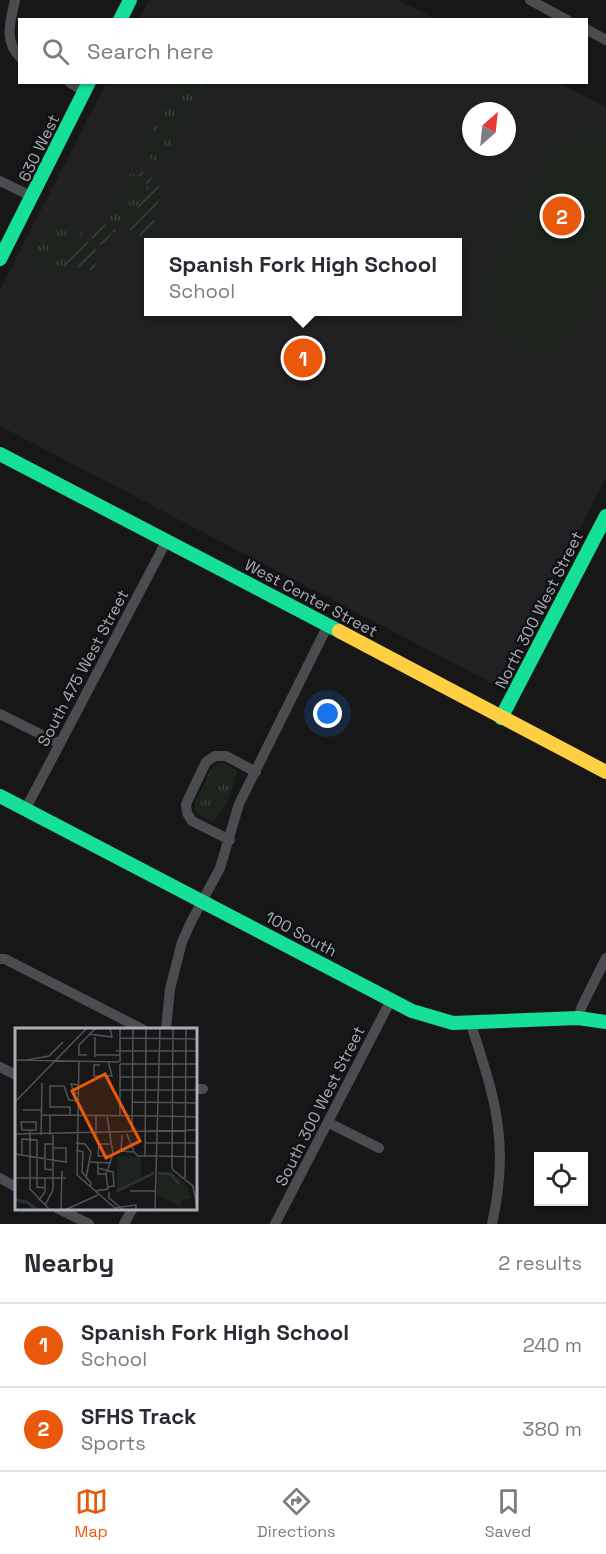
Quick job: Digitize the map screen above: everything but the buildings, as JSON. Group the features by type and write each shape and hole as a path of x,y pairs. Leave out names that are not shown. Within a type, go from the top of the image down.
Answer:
{"street":[{"path":"15,0 9,33 11,45 18,56"},
{"path":"121,18 130,0"},
{"path":"530,0 563,18"},
{"path":"588,30 606,40"},
{"name":"630 West","path":"0,259 33,198 87,87"},
{"path":"0,181 33,198"},
{"name":"West Center Street","path":"0,454 606,772"},
{"name":"North 300 West Street","path":"501,718 606,516"},
{"name":"South 475 West Street","path":"25,810 167,540"},
{"path":"166,1028 169,997 182,942 220,868 239,804 328,625"},
{"path":"0,714 60,744"},
{"path":"230,840 192,821 187,813 186,804 206,762 216,756 226,756 256,772"},
{"name":"100 South","path":"0,796 412,1011 436,1020 471,1024 578,1018 606,1022"},
{"path":"578,1018 606,958"},
{"path":"0,959 5,959 140,1028"},
{"name":"South 300 West Street","path":"275,1224 391,1000"},
{"path":"471,1024 498,1127 500,1178 492,1224"},
{"path":"0,1067 15,1074"},
{"path":"329,1123 379,1148"},
{"path":"0,1178 15,1186"},
{"path":"59,1209 89,1224"},
{"path":"124,1224 132,1209"}],"shaded area":[{"path":"149,0 398,0 434,18 140,18"},
{"path":"105,84 561,84 606,107 606,478 499,687 0,426 0,290"}],"green space":[{"path":"175,84 205,84 190,109 169,98"},
{"path":"166,103 187,114 162,163 149,158 144,145"},
{"path":"582,134 606,135 605,281 588,316 570,339 549,349 536,350 512,344 501,336 487,314 484,291 488,278 548,157 559,145 570,138"},
{"path":"135,168 152,177 150,181 165,189 150,218 157,222 149,238 127,229 152,183 143,184 139,176 130,173"},
{"path":"130,173 139,176 147,184 153,182 127,229 107,218"},
{"path":"49,217 82,231 62,271 48,269 29,257"},
{"path":"104,224 118,231 117,234 112,232 105,246 99,244 98,246 89,231"},
{"path":"82,231 89,244 96,249 95,253 100,256 92,271 82,266 62,271"},
{"path":"223,763 237,771 225,805 212,822 196,813 194,803 213,766"}],"traffic: fast":[{"path":"121,18 130,0"},
{"path":"0,259 88,84"},
{"path":"0,454 339,631"},
{"path":"501,718 606,516"},
{"path":"0,796 412,1011 453,1023 578,1018 606,1022"}],"traffic: slow":[{"path":"339,631 606,772"}],"place":[{"name":"SFHS Track","path":"562,216"},
{"name":"Spanish Fork High School","path":"303,358"}]}
